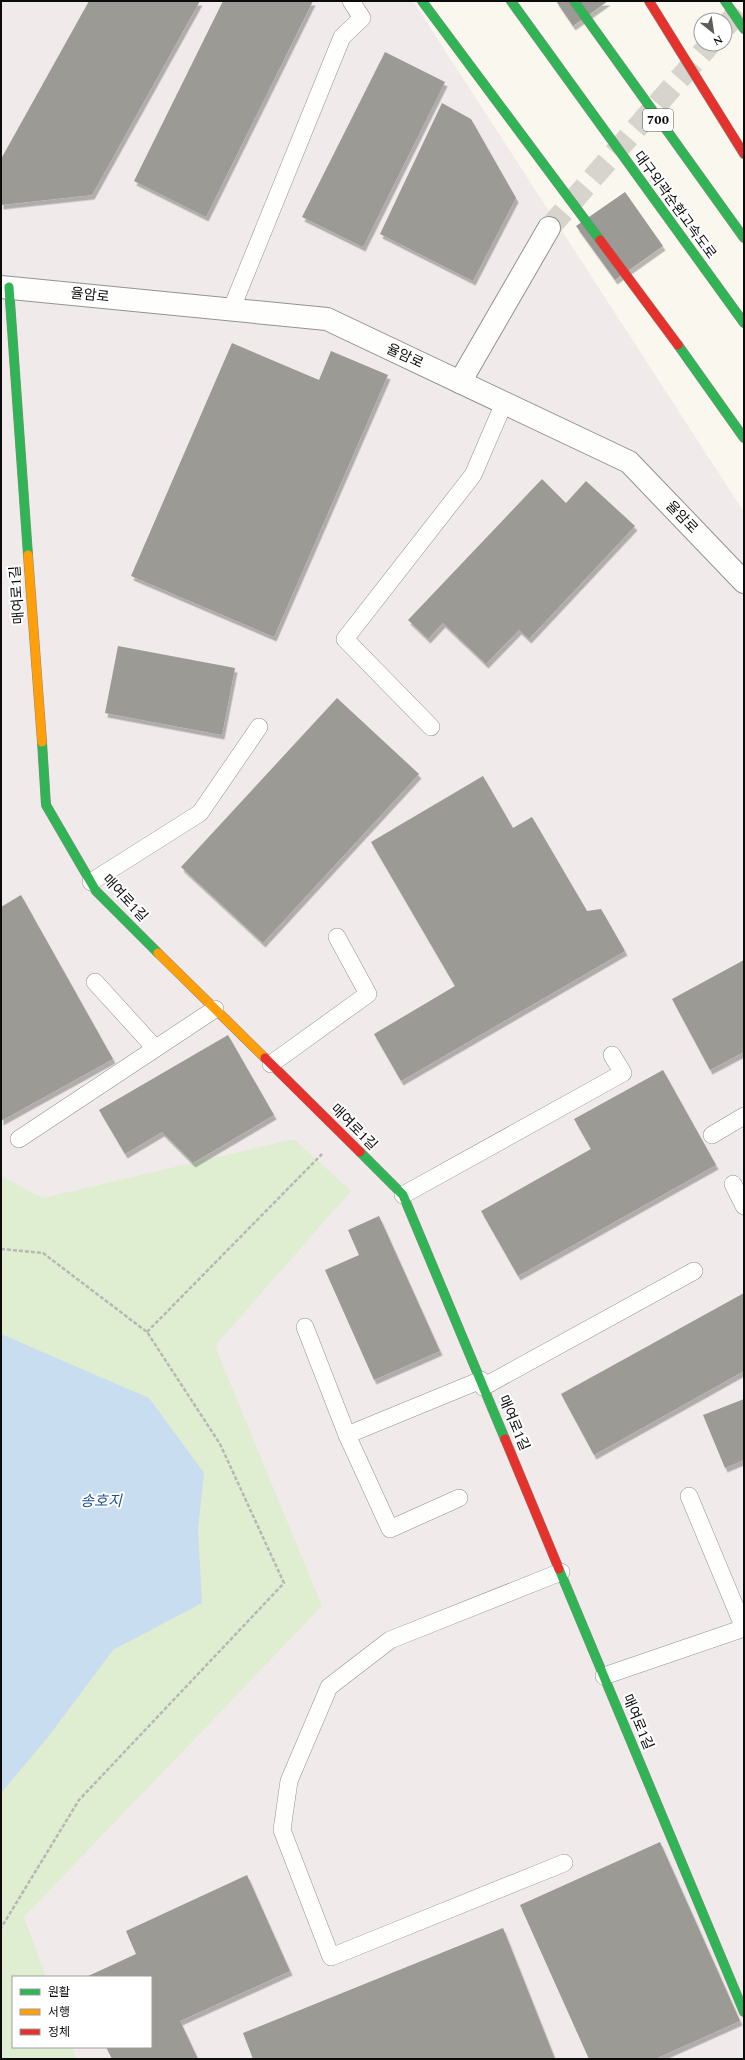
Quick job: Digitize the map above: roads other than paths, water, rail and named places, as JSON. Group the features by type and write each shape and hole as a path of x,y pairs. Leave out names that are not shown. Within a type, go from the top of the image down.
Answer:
{"main road":[{"path":"422,1 673,337 744,438"},
{"name":"대구외곽순환고속도로","path":"511,1 584,104 744,323"},
{"name":"700","path":"574,1 744,238"},
{"path":"649,1 744,154"},
{"path":"725,1 744,29"},
{"name":"매여로1길","path":"5,287 46,805 96,891 403,1195 744,2012"}],"street":[{"path":"460,382 549,228"},
{"name":"율암로","path":"5,287 327,319 629,462 744,582"}],"lane":[{"path":"231,310 342,37 362,18 351,1"},
{"path":"431,727 345,639 473,475 504,403"},
{"path":"91,882 200,812 259,727"},
{"path":"271,1064 368,994 337,937"},
{"path":"95,982 155,1048"},
{"path":"19,1139 215,1009"},
{"path":"403,1195 623,1073 612,1055"},
{"path":"712,1135 744,1116"},
{"path":"733,1184 744,1206"},
{"path":"347,1435 482,1383 694,1271"},
{"path":"305,1327 347,1435 390,1528 459,1498"},
{"path":"604,1676 744,1628 689,1496"},
{"path":"561,1572 390,1640 329,1687 289,1782 282,1830 330,1957 564,1863"}],"water":[{"name":"송호지","path":"1,1334 149,1398 204,1473 198,1529 202,1603 113,1650 48,1737 1,1793"}],"tunnel":[{"path":"733,18 744,5"},
{"path":"549,228 703,52"}]}
